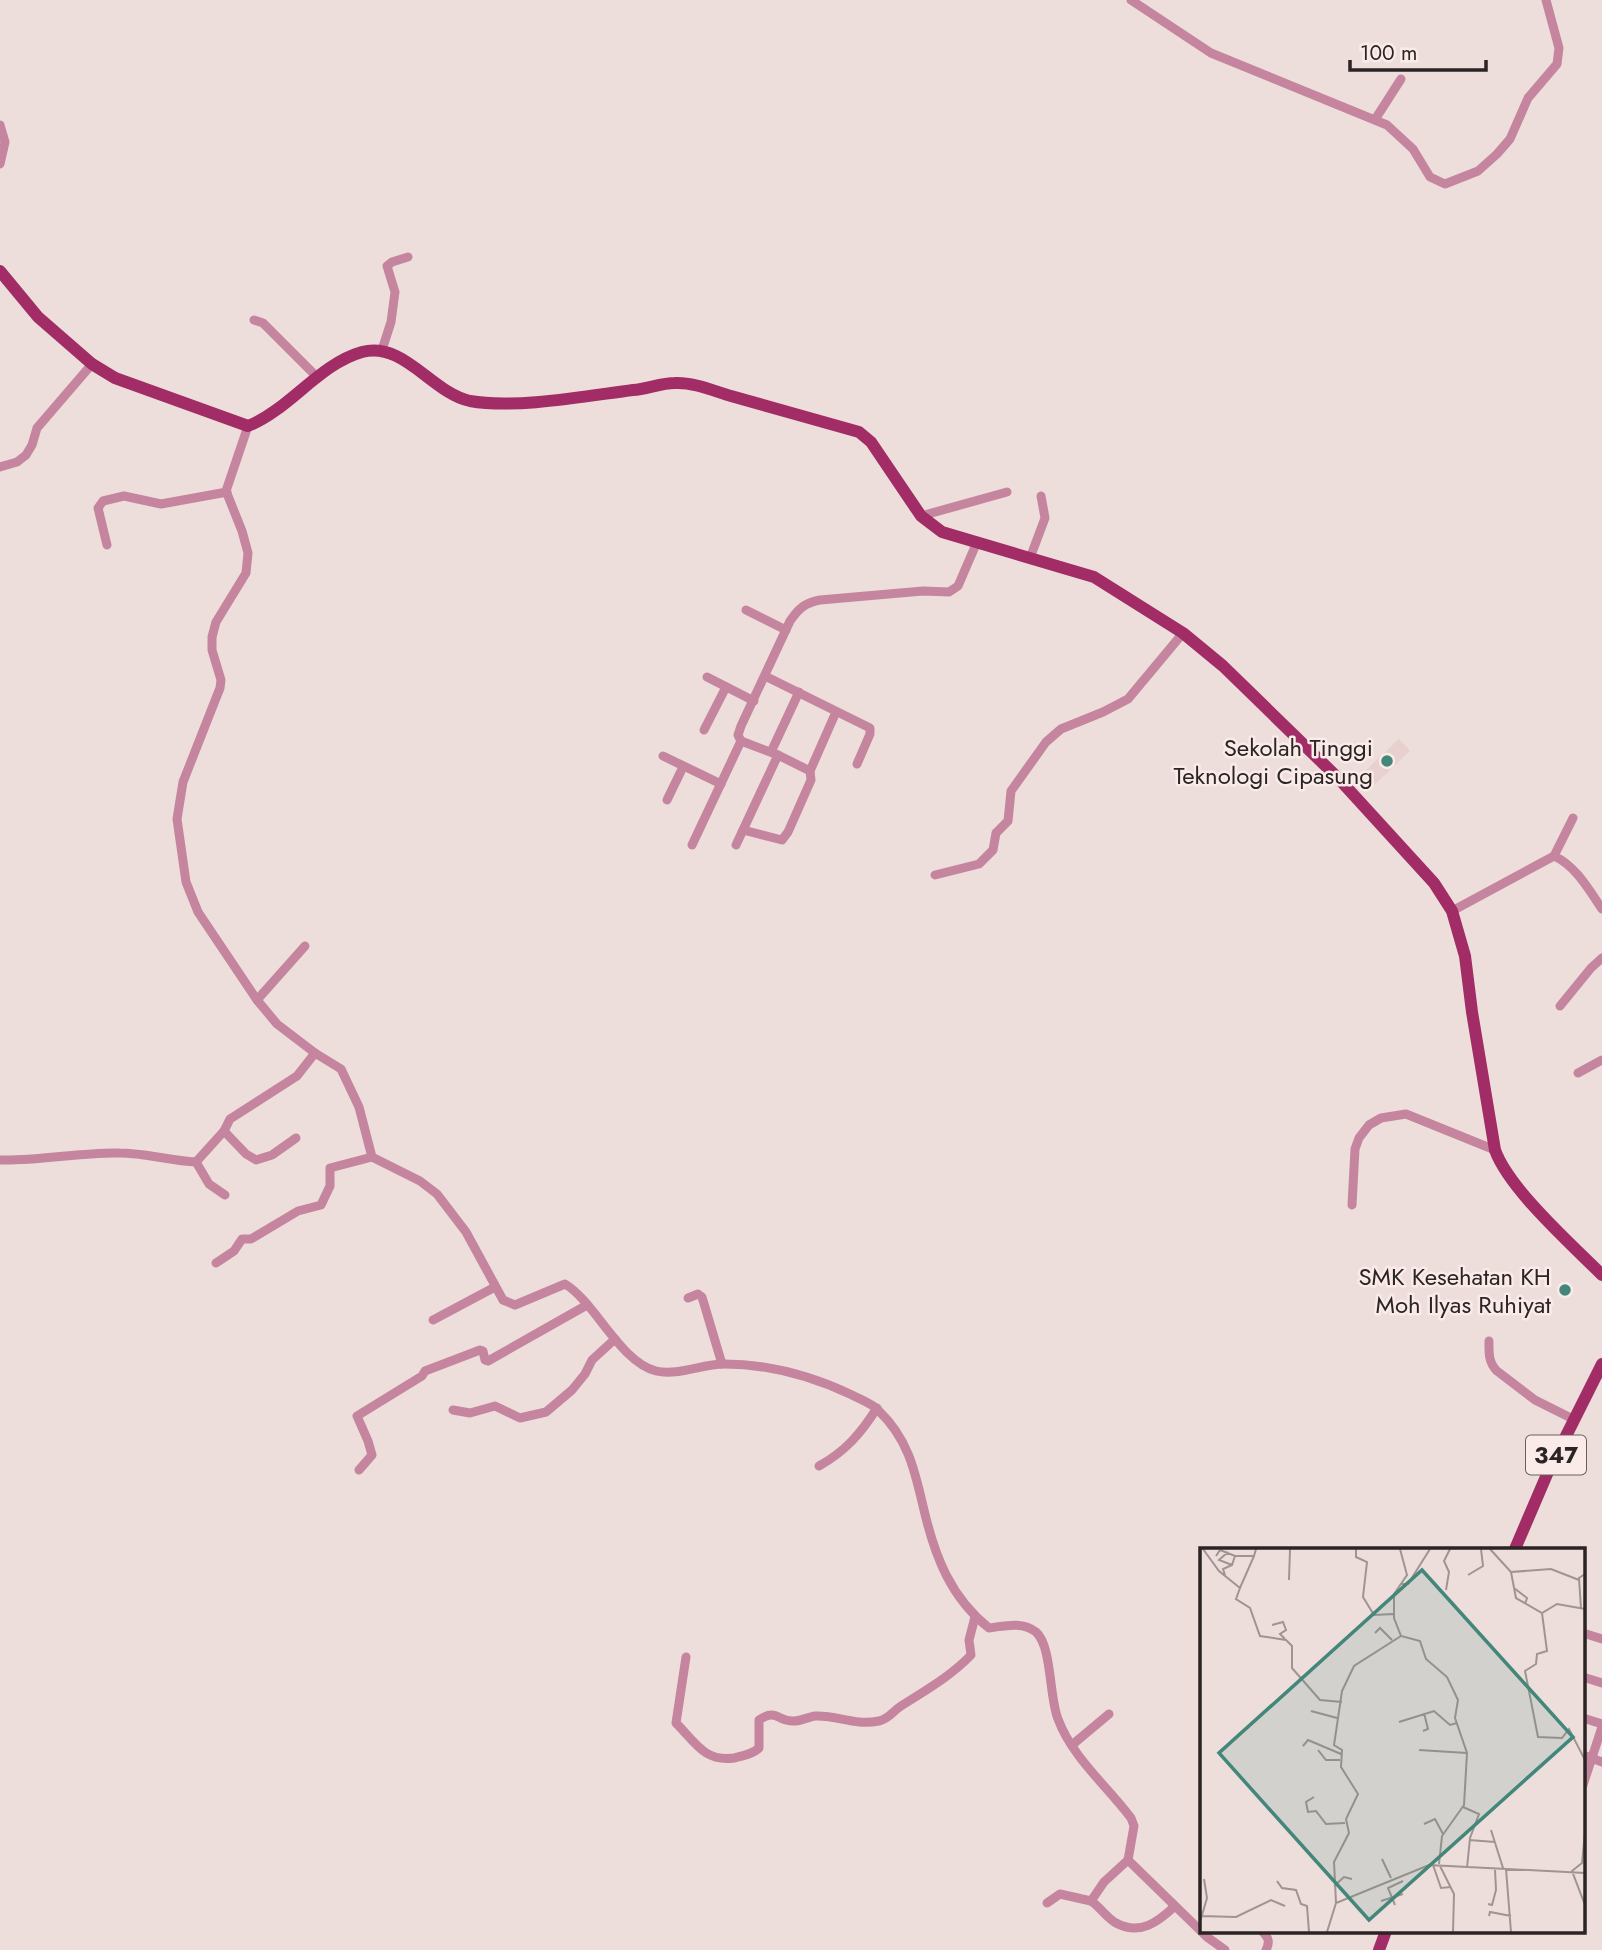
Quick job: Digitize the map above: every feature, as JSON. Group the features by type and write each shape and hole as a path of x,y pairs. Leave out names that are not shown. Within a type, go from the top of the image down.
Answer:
{"main road":[{"path":"0,271 38,317 92,364 115,378 247,426 266,418 345,359 363,352 382,350 396,356 448,392 467,400 522,402 685,383 859,432 872,442 921,516 942,532 1104,581 1183,633 1223,666 1339,779 1434,883 1452,911 1465,956 1495,1150 1506,1174 1602,1275"},
{"name":"347","path":"1516,1548 1573,1419 1602,1364"},
{"path":"1379,1950 1386,1932"}],"street":[{"path":"1131,0 1211,53 1376,118 1413,149 1430,177 1446,184 1478,171 1497,154 1510,139 1528,98 1557,64 1559,48 1545,0"},
{"path":"1376,118 1401,79"},
{"path":"0,125 5,142 0,164"},
{"path":"382,350 391,323 395,292 387,266 408,257"},
{"path":"254,320 259,319 318,378"},
{"path":"0,467 17,462 26,455 37,428 92,364"},
{"path":"247,426 227,492 247,553 246,573 216,622 212,637 220,688 183,782 177,819 186,883 198,912 257,1000 277,1024 314,1053 341,1069 352,1089 372,1157"},
{"path":"107,545 98,508 103,501 124,496 161,504 227,492"},
{"path":"921,516 1007,492"},
{"path":"1030,558 1045,518 1041,496"},
{"path":"810,771 741,741 738,735 798,609 807,603 923,591 949,592 958,586 976,542"},
{"path":"746,610 786,630"},
{"path":"934,875 973,866 985,859 994,847 996,833 1008,821 1011,791 1046,742 1061,729 1128,699 1183,633"},
{"path":"765,676 870,728 857,764"},
{"path":"707,677 754,701"},
{"path":"704,730 726,687"},
{"path":"736,845 799,692"},
{"path":"743,830 784,839 811,780 810,771 836,712"},
{"path":"692,845 741,741"},
{"path":"663,756 721,784"},
{"path":"667,800 683,767"},
{"path":"1452,911 1554,856 1573,818"},
{"path":"1554,856 1580,877 1602,909"},
{"path":"257,1000 305,946"},
{"path":"1560,1006 1602,958"},
{"path":"196,1162 224,1131 230,1119 297,1076 314,1053"},
{"path":"1578,1073 1602,1060"},
{"path":"1352,1205 1355,1149 1368,1125 1381,1118 1406,1114 1495,1150"},
{"path":"224,1131 246,1154 256,1160 272,1155 296,1138"},
{"path":"0,1160 22,1161 121,1153 196,1162"},
{"path":"216,1263 234,1251 242,1239 251,1239 298,1212 321,1205 330,1186 330,1168 372,1157 420,1181 437,1194 467,1232 503,1300 515,1305 565,1284 579,1294 615,1339 642,1365 657,1371 681,1371 722,1364 772,1368 821,1382 877,1408 902,1439 915,1468 924,1512 944,1572 955,1593 989,1628 1018,1625 1037,1633 1046,1652 1051,1696 1058,1721 1072,1745 1131,1818 1134,1826 1128,1860 1104,1882 1091,1901"},
{"path":"196,1162 209,1184 225,1195"},
{"path":"433,1320 495,1287"},
{"path":"688,1298 698,1294 702,1297 722,1364"},
{"path":"359,1470 372,1455 357,1416 422,1376 425,1371 480,1350 488,1361 587,1305"},
{"path":"453,1410 470,1413 495,1406 520,1418 546,1412 572,1390 592,1360 615,1339"},
{"path":"1489,1340 1489,1358 1497,1371 1535,1400 1573,1419"},
{"path":"820,1466 846,1449 860,1435 877,1408"},
{"path":"686,1657 676,1723 701,1751 715,1758 738,1757 754,1753 760,1748 760,1720 767,1714 796,1721 814,1716 863,1723 887,1719 898,1708 957,1670 971,1655 969,1640 975,1616"},
{"path":"1584,1677 1602,1683"},
{"path":"1072,1745 1109,1714"},
{"path":"1584,1718 1602,1726 1587,1757 1584,1778"},
{"path":"1587,1757 1602,1762"},
{"path":"1128,1860 1200,1930"},
{"path":"1047,1903 1060,1894 1091,1901 1115,1922 1137,1927 1156,1923 1175,1906"},
{"path":"1202,1932 1224,1950"},
{"path":"1263,1932 1269,1943 1266,1950"}],"shaded area":[{"name":"Sekolah Tinggi Teknologi Cipasung","path":"1399,739 1410,751 1375,784 1364,772"}],"place":[{"name":"Sekolah Tinggi Teknologi Cipasung","path":"1387,761"},
{"name":"SMK Kesehatan KH Moh Ilyas Ruhiyat","path":"1565,1290"}]}
